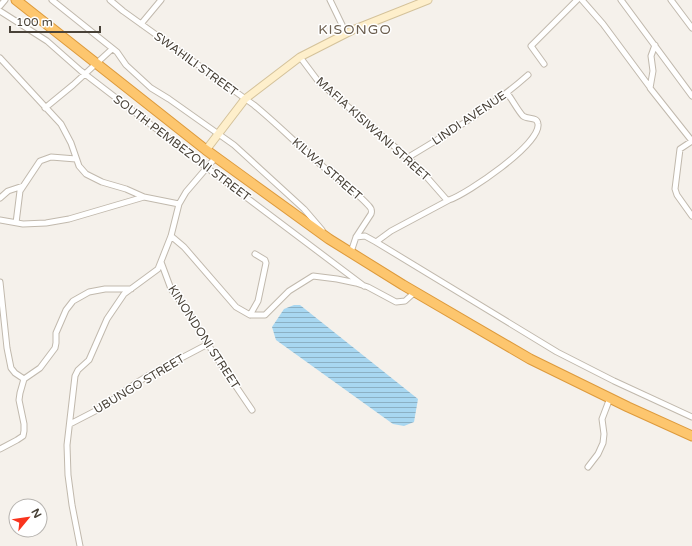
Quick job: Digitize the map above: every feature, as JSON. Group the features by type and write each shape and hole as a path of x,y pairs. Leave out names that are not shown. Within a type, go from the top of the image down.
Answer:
{"highway":[{"path":"16,0 206,150 329,239 414,292 530,359 692,436"}],"street":[{"path":"0,6 5,0"},
{"path":"52,0 120,56 126,65 151,88 220,134 239,149 282,187 304,209 329,239"},
{"name":"SWAHILI STREET","path":"110,0 245,99"},
{"path":"141,24 161,0"},
{"path":"330,0 346,33"},
{"path":"206,150 220,134 245,99 300,57 346,33 428,0"},
{"path":"544,64 531,46 577,0"},
{"path":"582,0 603,24 692,141 680,149 675,190 692,216"},
{"path":"621,0 692,96"},
{"path":"671,0 692,28"},
{"name":"SOUTH PEMBEZONI STREET","path":"0,12 47,41 86,74 206,167 364,286"},
{"path":"649,86 653,71 651,56 655,45"},
{"path":"45,108 86,74 112,49"},
{"name":"MAFIA KISIWANI STREET","path":"300,57 318,81 407,158 449,200"},
{"path":"0,58 60,124 71,143 79,166 86,174 102,182 126,189 144,197 179,204"},
{"name":"LINDI AVENUE","path":"407,158 507,93 528,75"},
{"path":"376,242 391,231 487,178 521,151 534,137 539,125 535,119 523,116 507,93"},
{"name":"KILWA STREET","path":"245,99 274,121 320,164 350,188 369,206 372,212 356,237 351,252"},
{"path":"16,223 18,195 40,161 57,156 76,159"},
{"path":"81,545 72,505 68,475 67,445 76,373 89,360 107,319 124,294 156,271 171,236 179,204 186,192 216,157"},
{"path":"0,198 8,192 23,186"},
{"path":"0,220 34,224 69,219 144,197"},
{"path":"171,236 184,247 236,307 250,315 265,315 289,291 313,276 337,279 364,286 396,302 405,301 414,292"},
{"path":"356,237 365,236 376,242 557,352 620,384 692,417"},
{"path":"250,315 259,298 266,263 265,260 256,254"},
{"name":"KINONDONI STREET","path":"161,262 171,289 191,316 252,410"},
{"path":"0,282 7,348 11,368 24,380"},
{"path":"0,449 17,440 24,434 24,424 19,400 24,380 40,368 55,348 56,333 66,310 73,300 89,292 105,289 131,289"},
{"name":"UBUNGO STREET","path":"70,424 102,408 151,374 208,344"},
{"path":"588,467 598,454 603,443 604,434 602,419 610,398"}],"water":[{"path":"294,305 300,305 418,399 414,422 404,426 393,424 276,340 272,327 284,309"}],"district":[{"name":"KISONGO","path":"355,29"}]}
